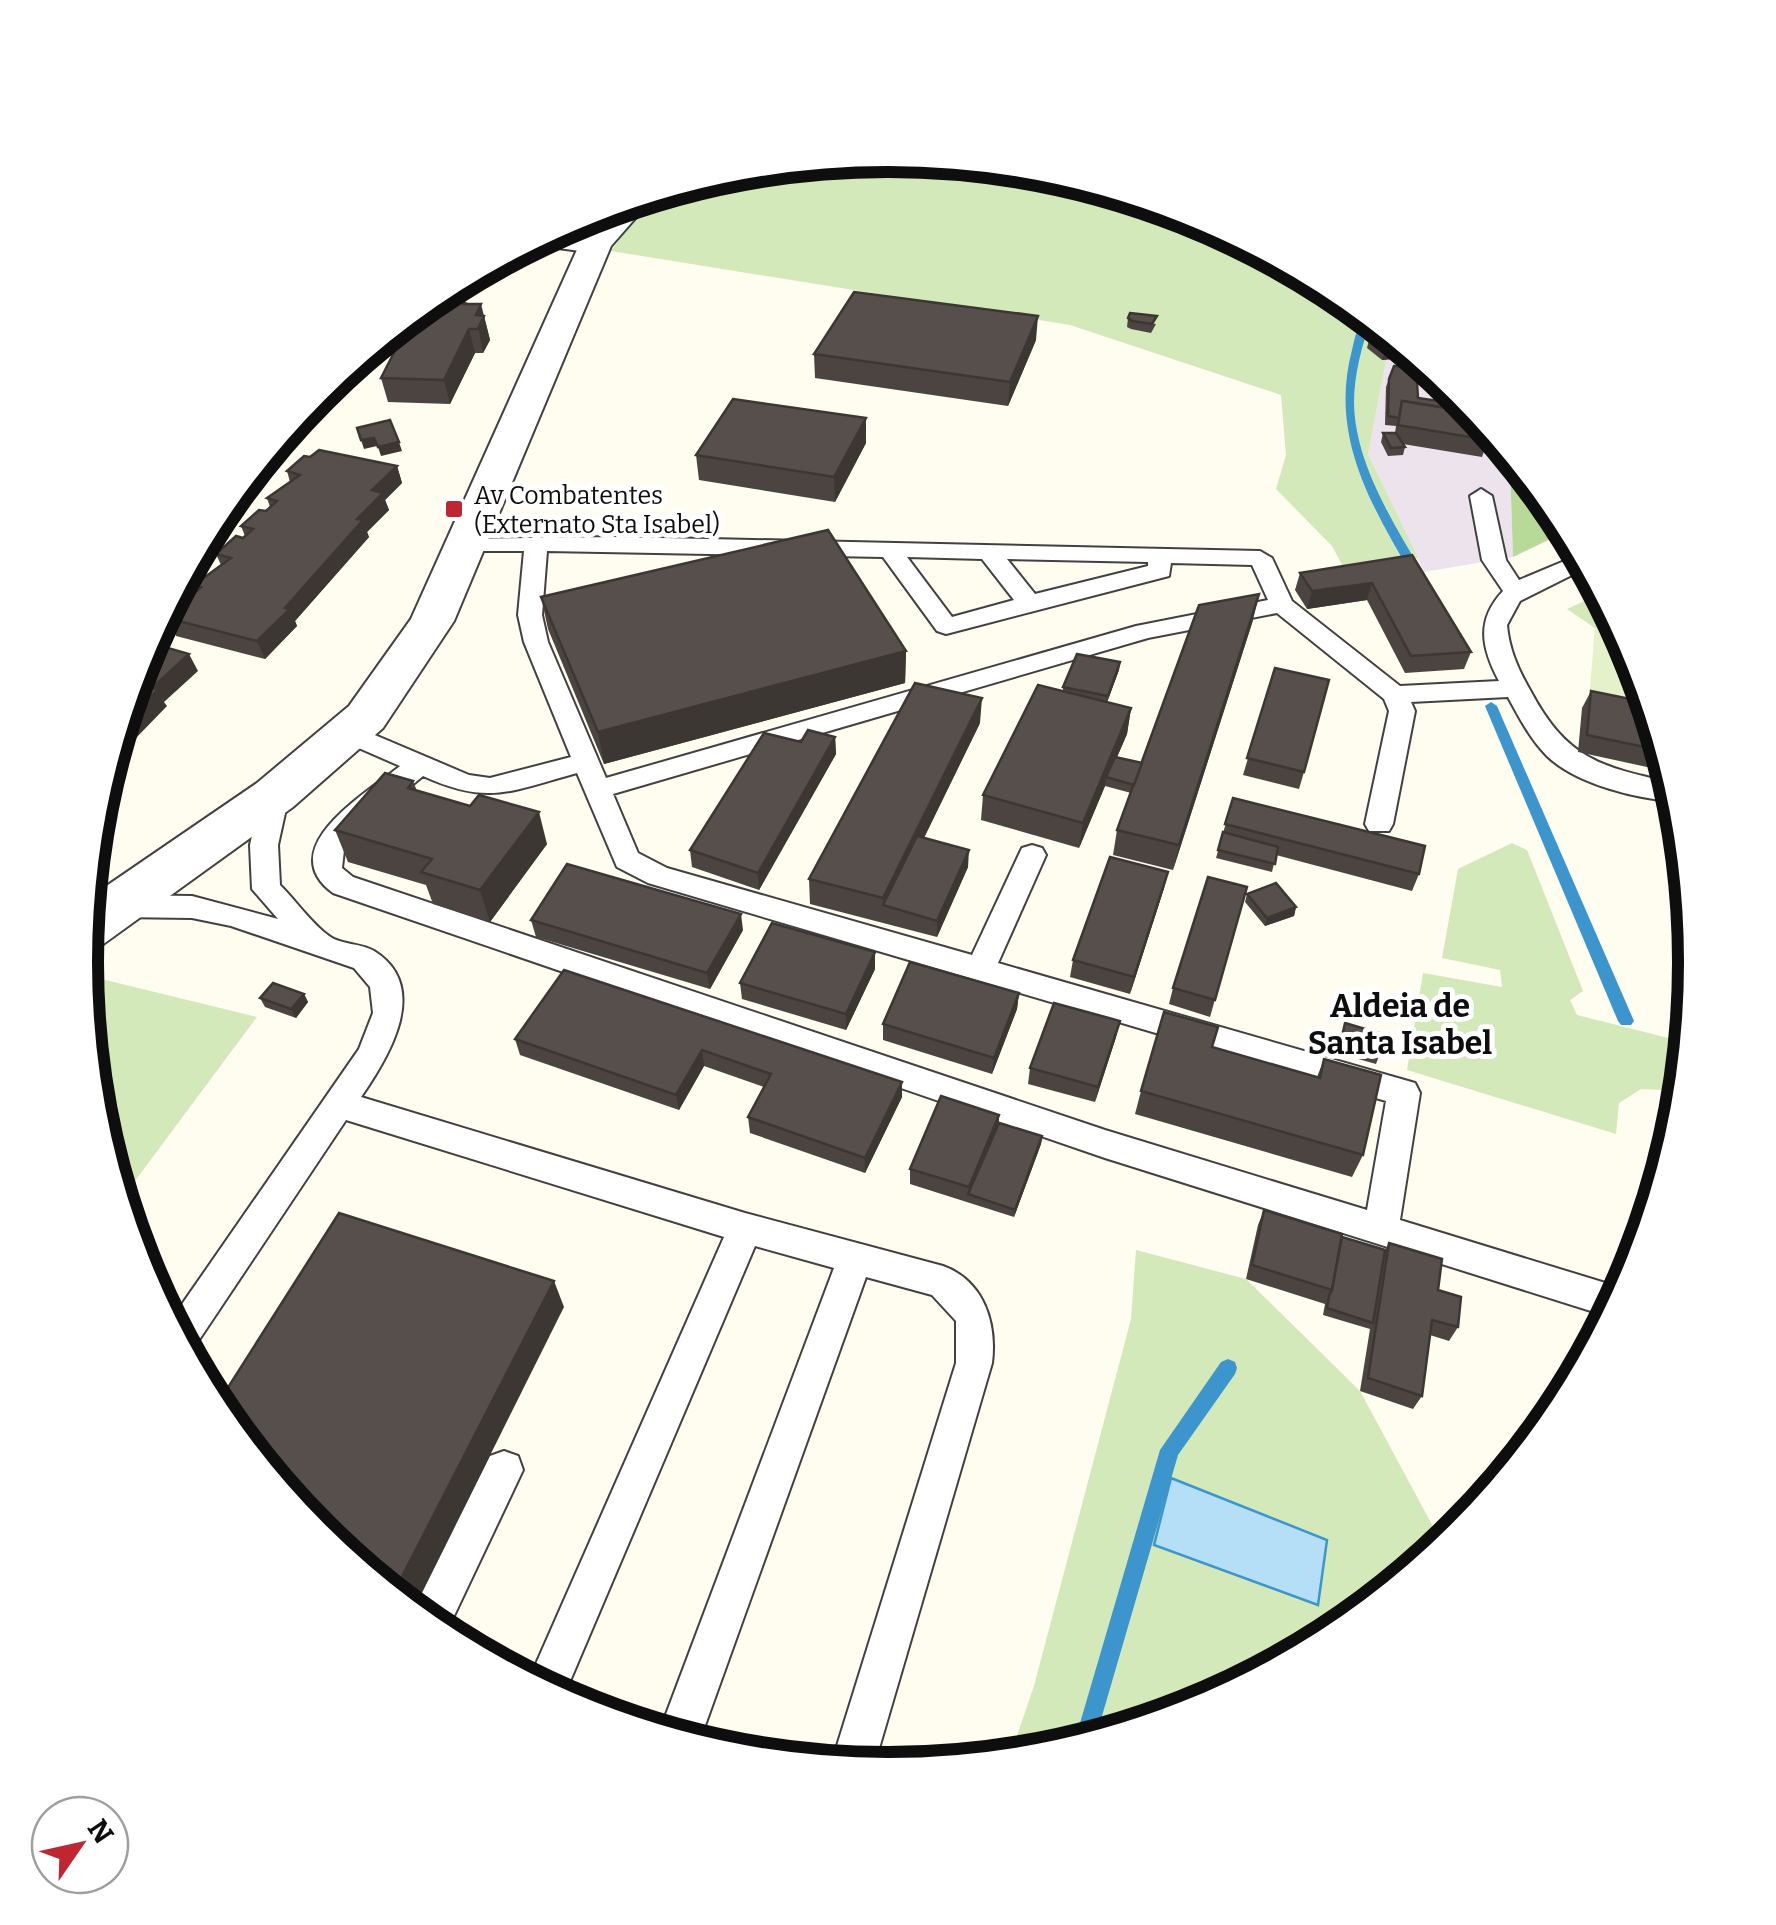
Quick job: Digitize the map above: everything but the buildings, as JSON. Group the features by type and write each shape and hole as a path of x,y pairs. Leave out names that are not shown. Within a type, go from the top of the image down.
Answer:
{"street":[{"path":"100,918 275,795 366,717 432,622 596,243 615,221"},
{"path":"568,240 596,243"}],"lane":[{"path":"1482,496 1494,560 1515,591"},
{"path":"465,544 1260,558 1282,605 1395,695 1402,711 1379,824"},
{"path":"536,545 532,627 627,860 641,869 1404,1093 1381,1229"},
{"path":"890,550 946,626 1161,571 1157,556"},
{"path":"989,552 1029,604"},
{"path":"1572,565 1515,591 1494,622 1498,659 1558,754 1596,773 1659,788"},
{"path":"348,732 464,784 490,788 590,776 1145,631 1282,605"},
{"path":"1395,695 1515,688"},
{"path":"420,764 334,835 325,865 332,878 1105,1144 1603,1298"},
{"path":"275,795 264,845 266,888 324,946"},
{"path":"980,970 1032,854"},
{"path":"100,918 192,906 232,915 365,960 385,984 388,1013 373,1054 187,1327"},
{"path":"339,1104 745,1228 944,1282 966,1303 979,1328 974,1363 857,1752"},
{"path":"551,1677 745,1228"},
{"path":"684,1726 856,1258"},
{"path":"435,1610 504,1470"}],"shaded area":[{"path":"1388,351 1447,404 1510,475 1513,557 1424,572 1368,454"}],"green space":[{"path":"888,172 940,174 1042,187 1093,199 1191,232 1283,278 1388,351 1368,454 1418,558 1346,572 1332,546 1276,489 1286,455 1281,395 1070,325 611,251 636,217 683,199 734,187 836,174"},
{"path":"1510,475 1554,537 1513,557"},
{"path":"1590,599 1605,630 1595,628 1567,609"},
{"path":"1595,628 1605,630 1638,712 1589,701"},
{"path":"1512,843 1527,850 1583,991 1570,1000 1577,1015 1675,1040 1668,1090 1641,1089 1619,1103 1616,1134 1407,1070 1423,973 1502,987 1500,970 1442,958 1458,869"},
{"path":"98,978 257,1017 130,1187 104,1066"},
{"path":"1136,1250 1246,1279 1360,1391 1436,1532 1369,1590 1327,1620 1238,1671 1142,1711 1015,1742 1034,1686 1131,1319"}],"water":[{"path":"1171,1478 1327,1540 1318,1605 1154,1545"}],"waterway":[{"path":"1363,331 1350,386 1352,429 1378,502 1415,570"},
{"path":"1491,706 1626,1021"},
{"path":"1088,1727 1170,1450 1228,1368"}],"place":[{"name":"Av Combatentes (Externato Sta Isabel)","path":"454,509"}],"district":[{"name":"Aldeia de Santa Isabel","path":"1400,1024"}]}
